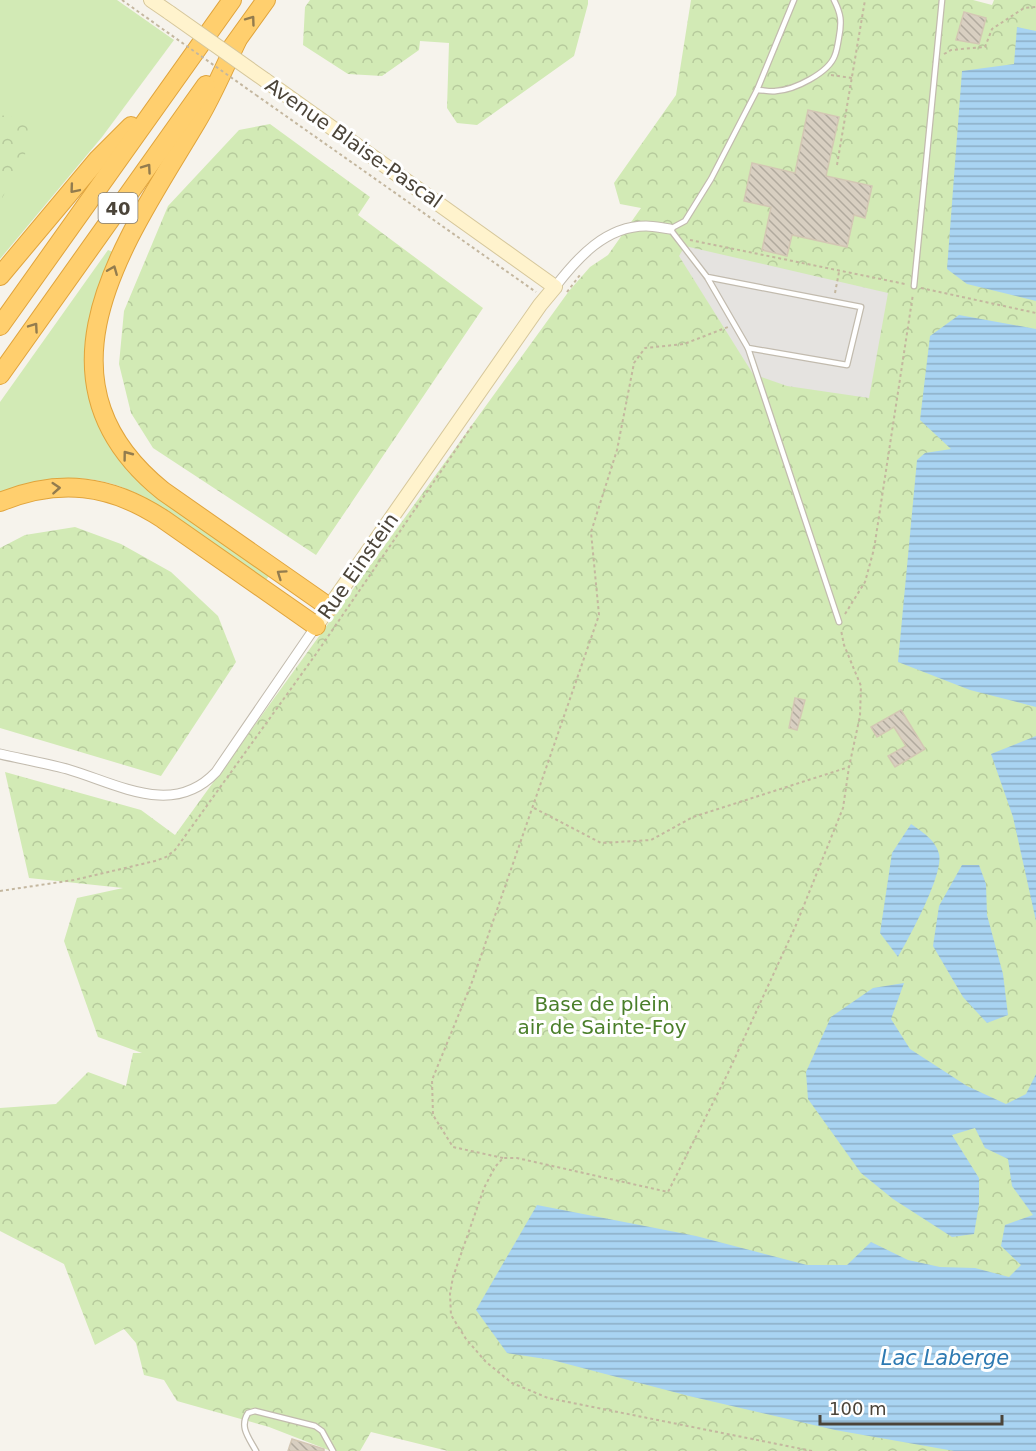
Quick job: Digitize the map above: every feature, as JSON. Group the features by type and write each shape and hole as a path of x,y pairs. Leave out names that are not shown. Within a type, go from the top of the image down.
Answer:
{"highway":[{"name":"40","path":"0,326 232,0"},
{"name":"40","path":"0,375 266,0"},
{"path":"237,41 198,120 116,262 99,315 95,351 96,382 111,432 124,453 141,472 163,491 329,608"},
{"path":"0,276 98,159 171,85"},
{"path":"0,502 25,493 54,488 89,488 119,496 141,505 163,519 316,626"}],"street":[{"name":"Avenue Blaise-Pascal","path":"151,0 559,292"},
{"name":"Rue Einstein","path":"0,754 65,768 147,794 170,796 193,791 206,783 216,772 540,305 559,292 582,255 614,233 645,226 670,229"}],"lane":[{"path":"794,0 757,90 711,179 685,221 670,229 706,277 748,348 839,622"},
{"path":"757,90 778,91 821,74 828,67 835,56 839,37 841,13 834,0"},
{"path":"914,286 942,0"},
{"path":"706,277 861,307 847,365 748,348"},
{"path":"256,1451 244,1428 243,1420 248,1413 255,1411 315,1426 322,1431 333,1451"}],"path":[{"path":"122,0 527,285"},
{"path":"837,165 865,0"},
{"path":"936,58 951,50 985,47 992,29 1024,8 1036,7"},
{"path":"821,74 852,78"},
{"path":"670,229 691,241 1036,313"},
{"path":"559,292 584,270"},
{"path":"833,302 839,271"},
{"path":"736,325 684,344 645,348 634,363 617,450 591,532 599,615 472,982 432,1080 433,1114 453,1147 503,1158 517,1158 668,1192 728,1073 796,926 843,808 860,716 861,686 844,645 839,622 865,582 874,549 914,286"},
{"path":"534,808 601,843 651,840 693,817 849,767"},
{"path":"503,1158 495,1167 484,1188 453,1277 450,1294 451,1315 466,1339 486,1362 512,1383 548,1398 812,1451"}],"green space":[{"path":"0,0 117,0 174,40 102,137 0,259"},
{"path":"310,0 588,0 588,4 574,56 477,125 457,123 447,108 449,43 420,41 419,50 382,76 348,74 303,45 305,7"},
{"name":"Base de plein air de Sainte-Foy","path":"691,0 973,0 992,5 994,0 1036,0 1036,1451 448,1451 371,1432 360,1451 331,1451 269,1427 177,1401 164,1380 144,1375 136,1343 124,1329 95,1345 64,1264 0,1231 0,1108 56,1104 88,1072 126,1086 133,1053 142,1053 98,1037 64,941 77,898 123,888 29,878 5,772 141,810 175,835 569,291 590,267 608,255 641,208 620,204 614,183 676,95"},
{"path":"0,115 29,120 25,155 0,202"},
{"path":"270,124 370,197 358,215 483,308 316,555 153,448 131,413 119,364 124,311 168,206 239,130"},
{"path":"108,250 113,252 100,281 91,311 86,356 91,402 108,444 137,480 163,501 270,575 265,581 159,506 135,493 111,484 79,478 63,478 30,483 0,493 0,402"},
{"path":"75,527 121,544 171,572 218,616 236,662 161,776 0,728 0,548 25,535"}],"shaded area":[{"path":"685,246 888,293 869,398 787,386 753,374 679,256"}],"water":[{"path":"1017,27 1036,31 1036,301 967,284 947,269 962,71 1014,64"},
{"path":"959,315 1036,329 1036,707 970,690 898,662 917,460 925,453 951,449 920,420 930,336"},
{"path":"1036,736 1036,921 1013,817 991,754"},
{"path":"911,824 935,844 939,854 939,863 931,890 898,957 880,933 892,853"},
{"path":"962,865 979,865 986,884 987,915 1003,974 1008,1015 987,1023 963,997 933,946 939,906"},
{"name":"Lac Laberge","path":"904,983 891,1019 910,1049 967,1086 1006,1104 1026,1094 1036,1074 1036,1451 954,1451 835,1430 689,1396 552,1360 507,1353 476,1310 537,1205 696,1236 807,1265 847,1265 871,1242 908,1260 940,1267 975,1268 1009,1277 1021,1265 1001,1246 1005,1225 1033,1215 1012,1186 1008,1159 985,1148 975,1128 952,1135 979,1178 979,1204 974,1234 952,1237 893,1199 861,1173 808,1099 806,1072 831,1017 873,988"}],"building":[{"path":"964,12 986,18 979,44 956,40"},
{"path":"808,110 839,117 826,176 872,186 865,218 854,215 847,247 792,235 787,256 762,250 771,207 744,201 752,163 795,173"},
{"path":"795,698 805,700 797,730 789,728"},
{"path":"901,710 925,749 895,767 888,756 906,746 894,727 877,737 871,727"},
{"path":"292,1439 324,1449 324,1451 288,1451"}]}
